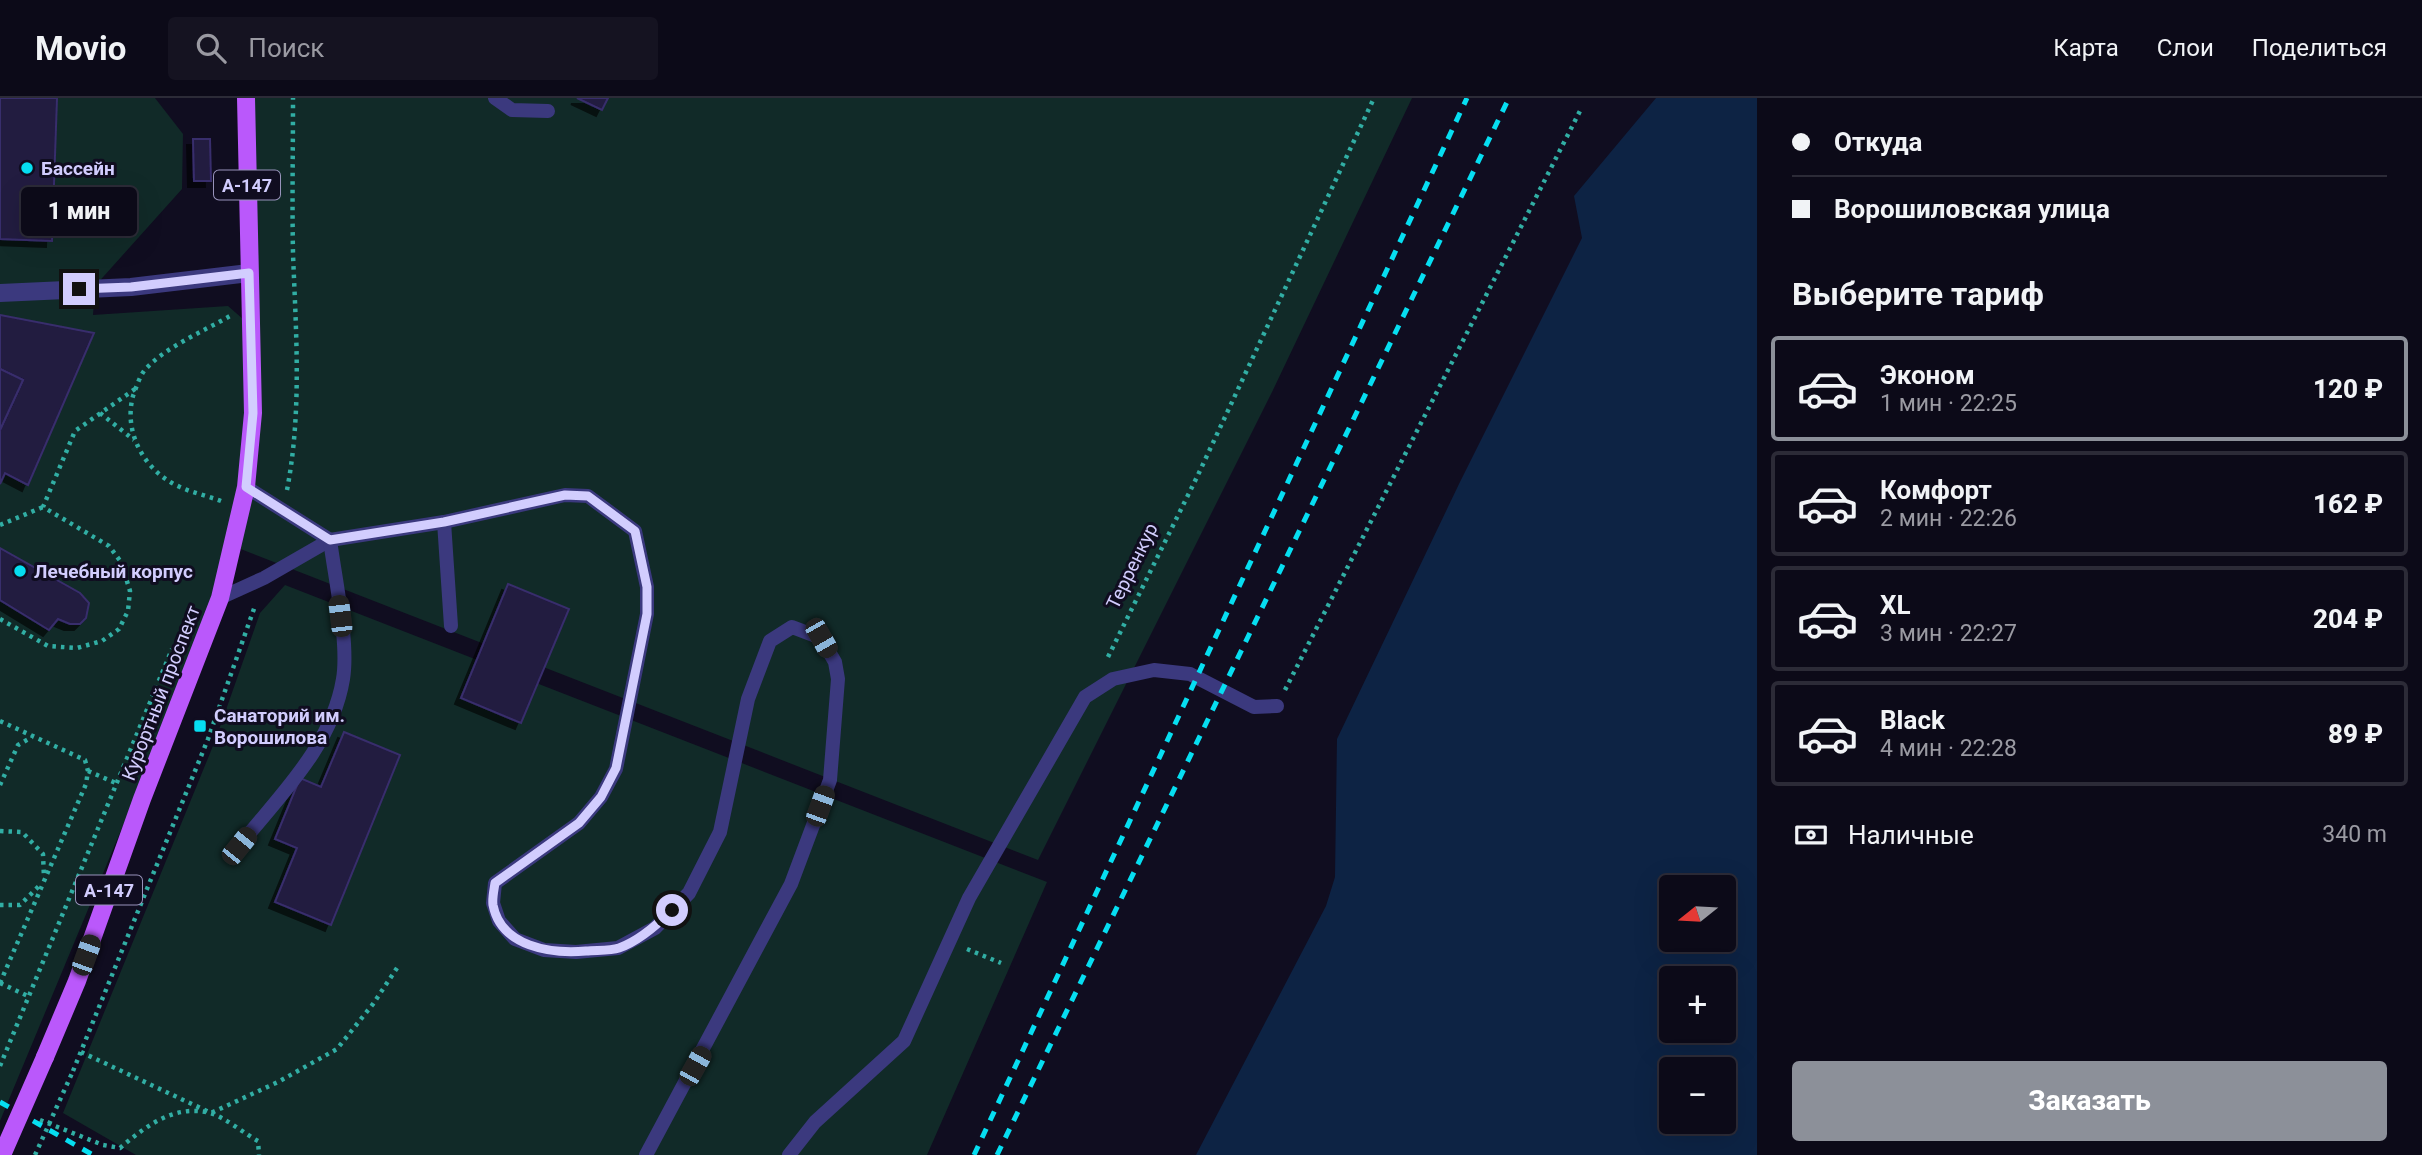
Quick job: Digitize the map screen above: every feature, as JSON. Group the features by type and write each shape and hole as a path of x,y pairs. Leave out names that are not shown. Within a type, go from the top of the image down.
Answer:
{"main road":[{"name":"Курортный проспект","path":"2,1155 77,981 142,799 220,598 246,487 253,413 246,98"}],"street":[{"path":"0,293 131,287 249,273"}],"lane":[{"path":"495,98 512,110 548,111"},
{"path":"246,487 330,540"},
{"path":"220,598 264,578 330,540 444,522 565,495 588,496 635,531 647,587 647,614 616,768 601,797 579,823 495,883 493,903 499,921 516,939 544,950 576,952 618,948 655,928 690,892 720,832 748,699 770,641 792,627 821,638 835,662 838,679 830,780 791,884 646,1155"},
{"path":"444,522 452,626"},
{"path":"239,846 313,756 334,716 344,677 343,642 330,540"},
{"path":"789,1155 815,1122 904,1041 969,898 1085,697 1113,679 1154,670 1190,674 1254,707 1277,706"}],"path":[{"name":"Терренкур","path":"1107,660 1374,98"},
{"path":"1277,706 1581,109"},
{"path":"222,501 180,487 162,476 145,460 135,441 130,408 143,372 161,356 234,314 234,325"},
{"path":"0,525 43,507 75,431 135,388"},
{"path":"100,413 135,441"},
{"path":"219,514 225,490"},
{"path":"0,619 48,646 77,648 102,642 119,629 128,611 130,591 121,562 109,546 43,507"},
{"path":"0,1066 176,640"},
{"path":"0,721 85,760 88,771 86,784 0,983 30,997"},
{"path":"0,785 18,745 33,737"},
{"path":"35,1155 81,1052 208,739"},
{"path":"88,771 118,784"},
{"path":"0,831 22,832 43,854 44,881 20,905 0,905"},
{"path":"949,941 1001,963"},
{"path":"40,1120 120,1148 146,1126 176,1112 211,1113 278,1082 337,1049 373,1004 399,965"},
{"path":"81,1052 211,1113 258,1141 259,1155"}],"green space":[{"path":"0,98 155,98 183,134 182,189 95,286 93,315 228,306 251,326 248,98 1412,98 1273,390 1038,860 233,546 218,597 0,1121"},
{"path":"285,585 1047,882 927,1155 136,1155 63,1113 215,741 260,613"}],"water":[{"path":"1656,98 1757,98 1757,1155 1196,1155 1326,906 1335,877 1337,739 1459,484 1582,238 1574,196"}],"building":[{"name":"Бассейн","path":"0,98 57,98 52,241 0,239"},
{"path":"577,98 608,98 602,110"},
{"path":"193,139 210,139 211,181 194,181"},
{"path":"0,315 94,333 28,485 5,473 0,484 0,430 23,380 0,369"},
{"path":"0,369 23,380 0,430"},
{"name":"Лечебный корпус","path":"0,548 80,593 89,603 86,618 80,624 70,624 58,619 49,630 0,600"},
{"path":"508,584 569,609 521,723 461,698"},
{"path":"344,732 400,755 331,925 275,902 297,848 275,839 300,778 321,787"}],"railway":[{"path":"974,1155 1467,98"},
{"path":"997,1155 1509,98"},
{"path":"0,1102 93,1155"}],"place":[{"name":"Бассейн","path":"27,168"},
{"name":"Лечебный корпус","path":"20,571"},
{"name":"Санаторий им. Ворошилова","path":"200,726"}],"route":[{"path":"79,289 131,287 249,273 253,413 246,487 330,540 444,522 565,495 588,496 635,531 647,587 647,614 616,768 601,797 579,823 495,883 493,903 499,921 516,939 544,950 576,952 618,948 655,928 672,910"}]}
